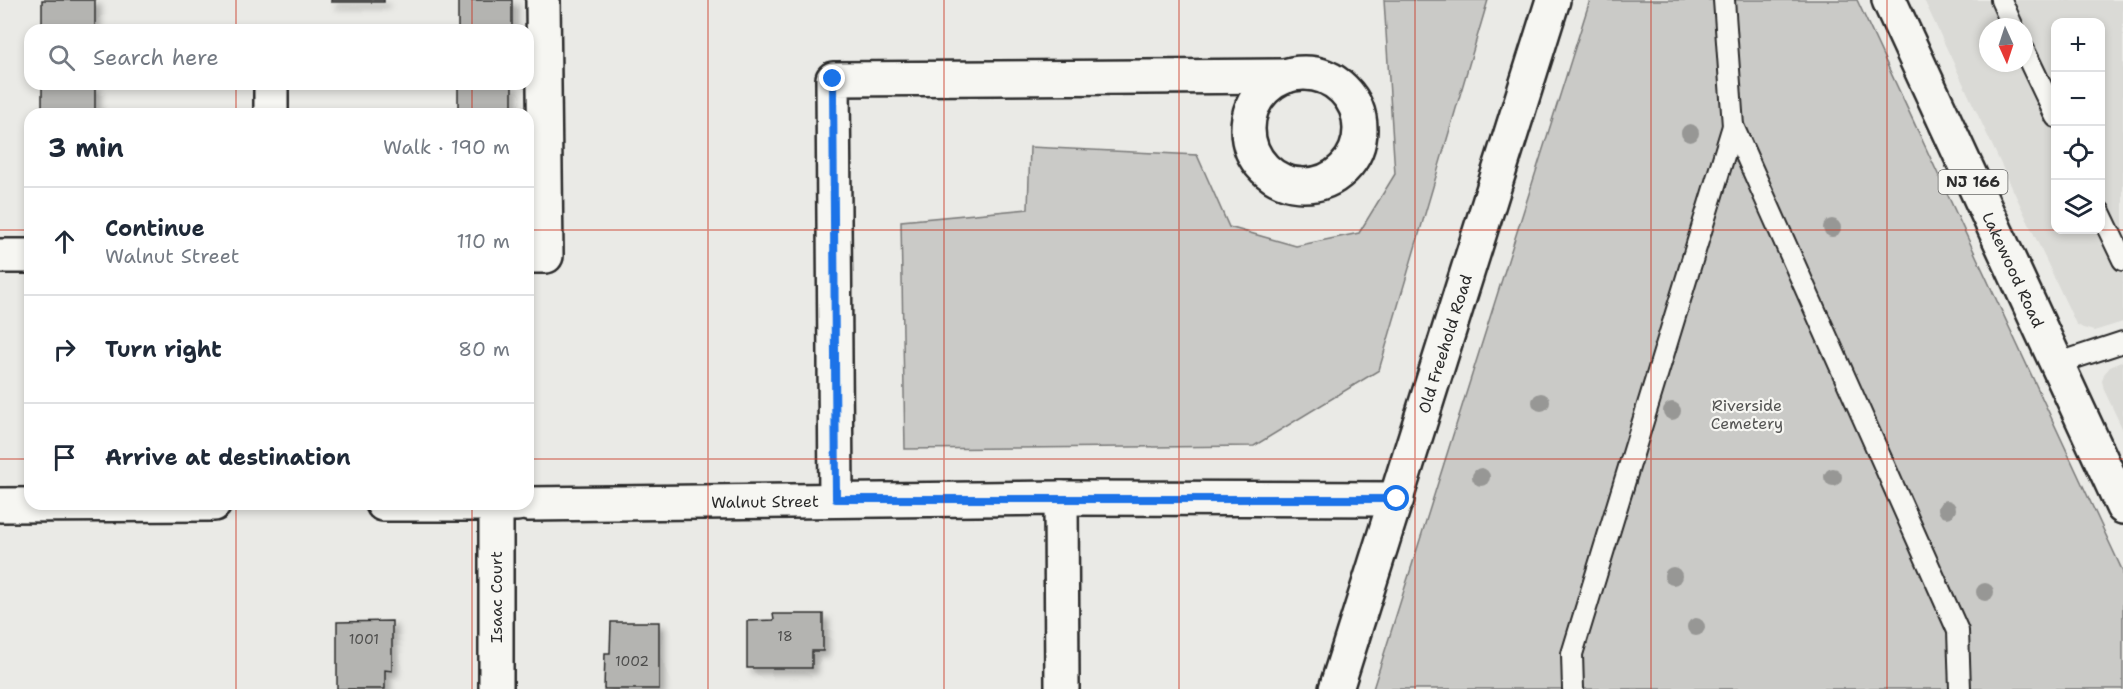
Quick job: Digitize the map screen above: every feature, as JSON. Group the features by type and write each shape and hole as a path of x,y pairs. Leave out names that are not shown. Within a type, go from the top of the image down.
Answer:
{"street":[{"path":"534,256 546,256 543,0"},
{"name":"Old Freehold Road","path":"1336,689 1553,0"},
{"name":"Lakewood Road","path":"1889,0 2123,507"},
{"path":"836,499 833,79 1286,76"},
{"path":"271,90 271,108"},
{"path":"0,256 24,256"},
{"path":"1061,498 1062,689"},
{"name":"Walnut Street","path":"534,504 836,499 1397,499"},
{"path":"0,505 24,505"},
{"name":"Isaac Court","path":"496,510 496,689"}],"lane":[{"path":"1724,0 1733,126 1958,631 1960,689"},
{"path":"2001,0 2009,18"},
{"path":"2033,69 2051,108"},
{"path":"1573,689 1572,654 1733,126"},
{"path":"2105,222 2123,260"},
{"path":"2056,364 2123,342"}],"shaded area":[{"path":"1924,0 2123,0 2123,322 2094,331 2076,324"},
{"path":"2123,361 2123,430 2102,381 2110,367"}],"green space":[{"path":"1384,0 1488,0 1379,370 1254,446 905,449 901,221 1028,209 1030,147 1197,155 1229,227 1296,246 1359,233 1395,174"},
{"name":"Riverside Cemetery","path":"1590,0 1857,0 2123,572 2123,689 1373,689"}],"building":[{"path":"42,0 95,0 95,24 42,24"},
{"path":"331,0 384,0 384,2 331,2"},
{"path":"458,0 512,0 512,24 458,24"},
{"path":"42,90 95,90 95,108 42,108"},
{"path":"458,90 512,90 512,108 458,108"},
{"path":"773,614 823,614 823,651 812,651 812,668 747,668 747,621 774,620"},
{"path":"392,621 392,671 385,670 385,689 337,689 337,622"},
{"path":"611,622 659,622 659,689 604,689 605,653 610,653"}],"route":[{"path":"833,79 836,499 1397,499"}]}
